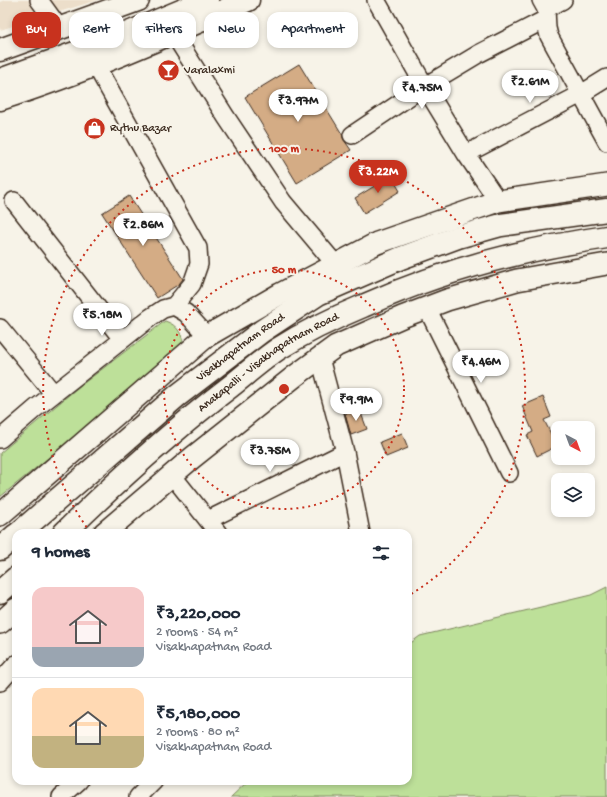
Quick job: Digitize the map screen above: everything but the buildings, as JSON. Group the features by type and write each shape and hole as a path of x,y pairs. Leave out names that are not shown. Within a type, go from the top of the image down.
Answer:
{"main road":[{"path":"61,28 138,0"},
{"path":"0,80 118,37 208,0"},
{"path":"196,22 248,0"},
{"path":"0,50 12,46"},
{"path":"0,99 134,48"},
{"name":"Visakhapatnam Road","path":"24,529 177,396 262,331 318,294 401,258 458,237 501,225 607,210"},
{"name":"Anakapalli - Visakhapatnam Road","path":"68,529 116,483 189,418 278,349 336,318 393,292 447,273 510,255 607,237"},
{"path":"0,549 12,538"},
{"path":"0,592 12,582"}],"street":[{"path":"39,0 48,12"},
{"path":"376,0 466,154 498,201"},
{"path":"352,134 425,86 480,53 544,9 563,0"},
{"path":"544,9 546,28 549,36 607,142"},
{"path":"183,48 226,117 283,202 336,265"},
{"path":"0,439 151,316 163,309 174,306 192,284 199,264 198,248 95,64"},
{"path":"466,154 581,94 607,78"},
{"path":"0,515 207,336 280,294 378,243 498,201 607,185"},
{"path":"14,200 122,339"},
{"path":"510,255 517,280"},
{"path":"109,529 172,474 295,376 336,346 448,300 517,280 607,264"},
{"path":"174,306 186,312 207,336"},
{"path":"427,308 509,473"},
{"path":"0,328 54,394"},
{"path":"320,358 345,452 360,529"},
{"path":"208,520 345,452"},
{"path":"172,474 215,529"},
{"path":"0,623 12,612"},
{"path":"0,682 12,668"},
{"path":"61,797 74,785"},
{"path":"138,797 150,785"}],"shaded area":[{"path":"5,0 98,0 59,12 12,12 12,26 0,30 0,2"}],"green space":[{"path":"165,321 173,325 179,331 184,348 0,497 0,453 76,389"},
{"path":"607,587 607,797 231,797 244,785 412,785 412,642 420,636 591,595"}],"place":[{"name":"Varalaxmi","path":"169,71"},
{"name":"Rythu Bazar","path":"94,129"}]}
